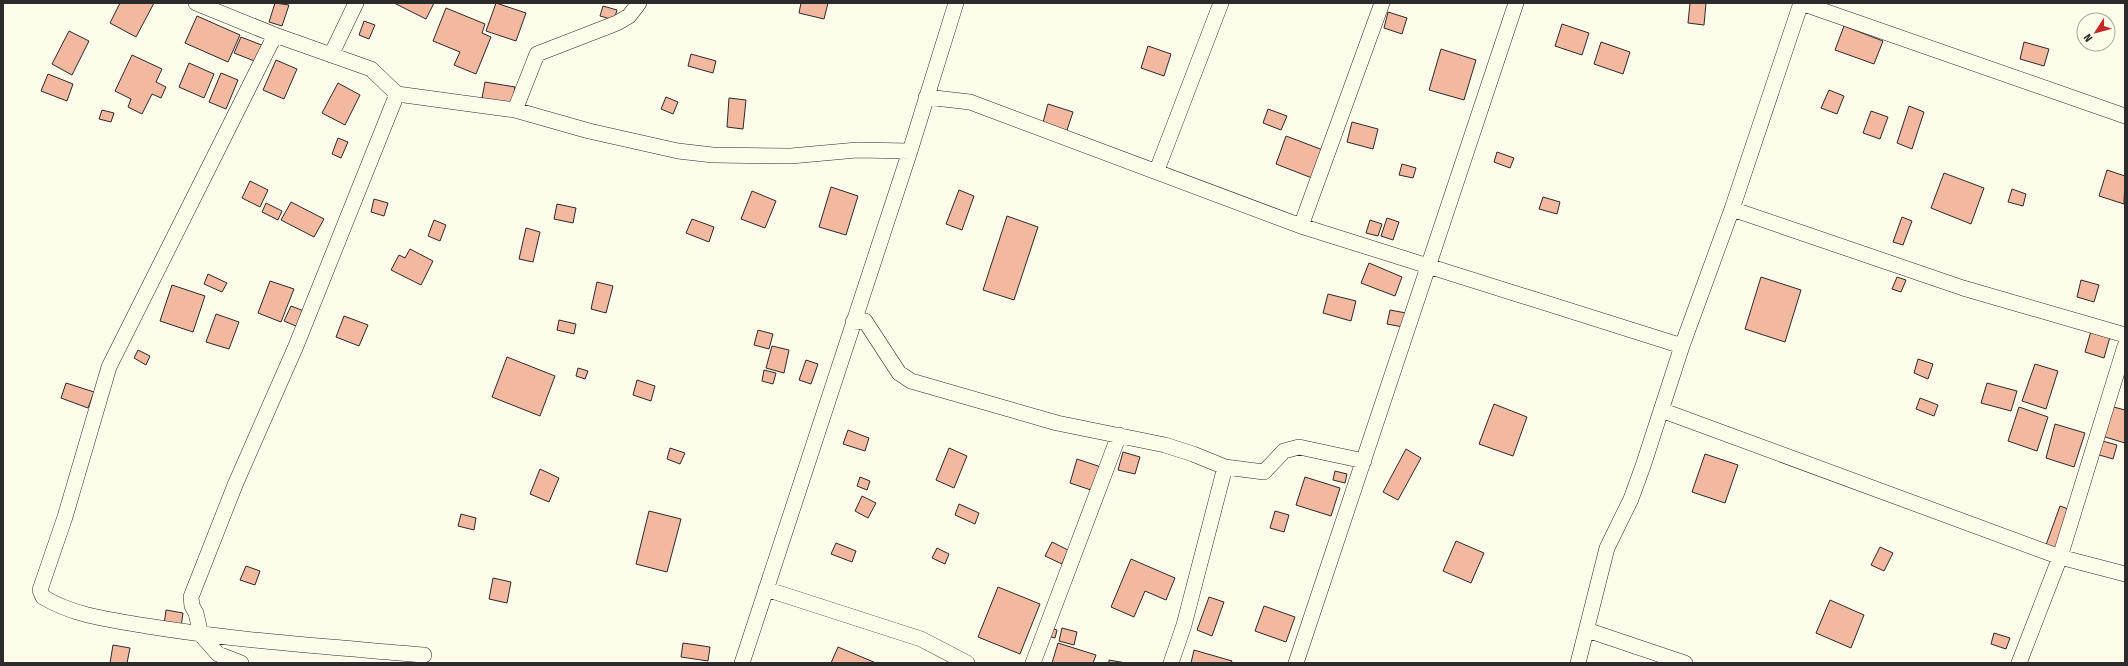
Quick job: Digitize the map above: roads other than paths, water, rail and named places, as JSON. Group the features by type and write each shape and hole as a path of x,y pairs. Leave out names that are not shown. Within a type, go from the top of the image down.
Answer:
{"street":[{"path":"196,3 275,35 371,69 397,94 515,110 589,131 678,151 713,155 791,156 857,150 910,151"},
{"path":"331,55 356,3"},
{"path":"515,110 527,74 537,54 552,46 617,23 629,16 639,3"},
{"path":"742,663 910,151 956,3"},
{"path":"1157,170 1221,3"},
{"path":"1301,226 1382,3"},
{"path":"1296,663 1516,3"},
{"path":"1578,663 1607,548 1631,499 1682,346 1732,209 1801,3 2125,116"},
{"path":"275,35 109,367 65,517 40,590 43,597 87,616 201,635 424,655"},
{"path":"241,663 219,658 201,635 196,613 192,606 191,597 235,485 296,346 397,94"},
{"path":"926,97 970,102 1116,157 1157,170 1301,226 1682,346"},
{"path":"1732,209 1964,288 2125,335"},
{"path":"853,322 865,322 899,373 911,381 1057,423 1165,445 1194,454 1225,467 1264,472 1284,451 1299,447 1364,461"},
{"path":"2019,663 2060,557 2125,346"},
{"path":"1661,410 2060,557 2125,574"},
{"path":"1032,663 1118,435"},
{"path":"1171,663 1184,625 1225,467"},
{"path":"766,589 921,639 967,663"},
{"path":"1587,630 1685,663"}]}
